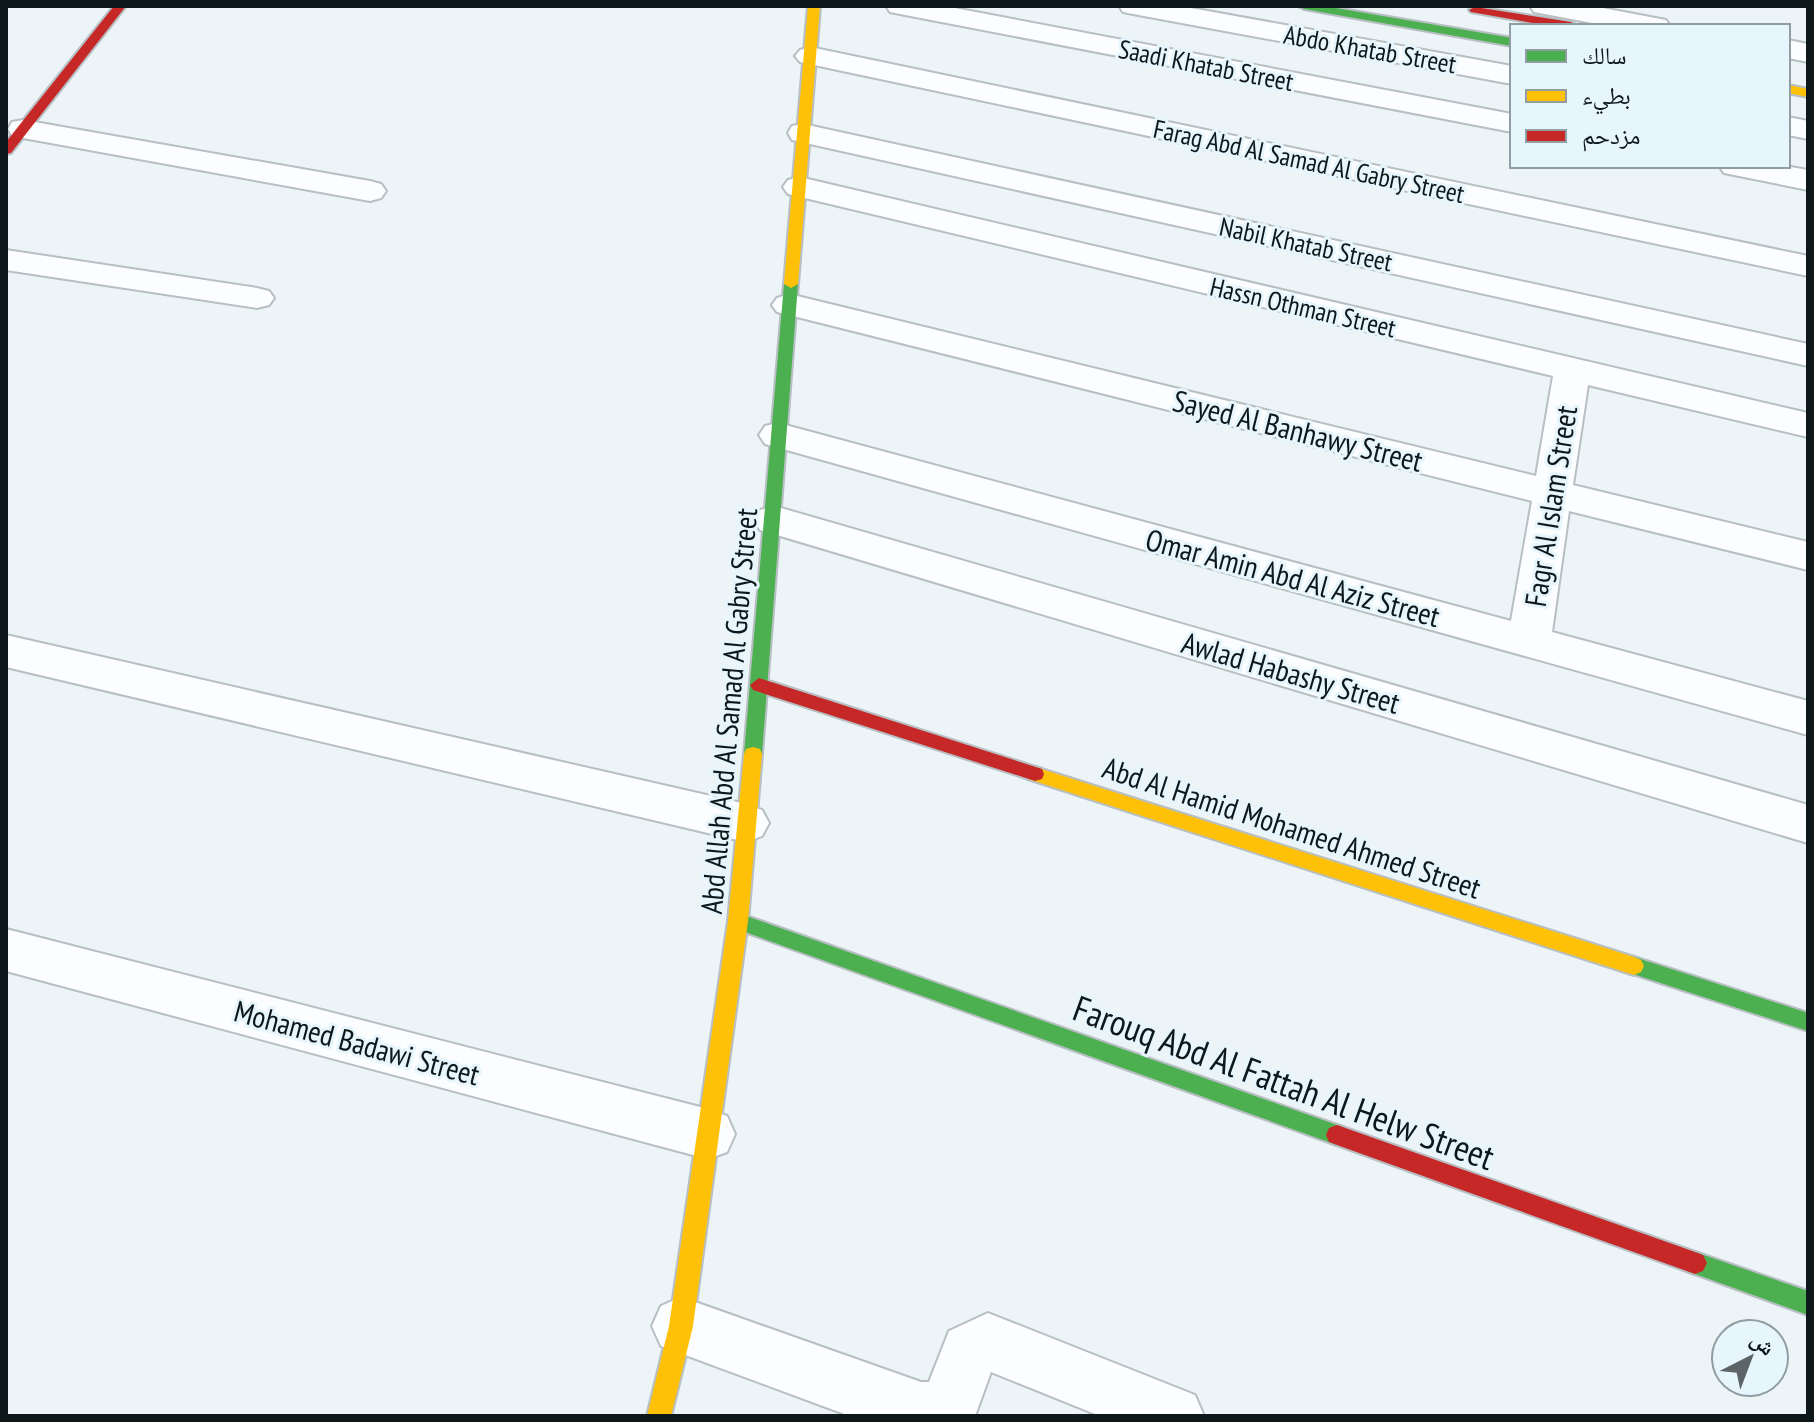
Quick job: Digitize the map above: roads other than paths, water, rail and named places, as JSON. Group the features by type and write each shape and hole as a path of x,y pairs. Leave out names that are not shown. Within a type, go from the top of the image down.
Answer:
{"street":[{"path":"14,140 120,6"},
{"name":"Abd Allah Abd Al Samad Al Gabry Street","path":"659,1416 681,1326 738,921 774,520 778,435 814,6"},
{"name":"Saadi Khatab Street","path":"900,6 1510,123"},
{"name":"Abdo Khatab Street","path":"1133,6 1510,75"},
{"path":"1304,6 1510,42"},
{"path":"1453,6 1559,24"},
{"path":"1544,6 1645,24"},
{"name":"Farag Abd Al Samad Al Gabry Street","path":"810,56 1808,266"},
{"name":"Nabil Khatab Street","path":"803,133 1808,355"},
{"path":"14,140 370,191"},
{"path":"1745,168 1808,180"},
{"name":"Hassn Othman Street","path":"799,187 1808,425"},
{"path":"6,260 257,298"},
{"name":"Sayed Al Banhawy Street","path":"789,305 1808,556"},
{"name":"Fagr Al Islam Street","path":"1529,641 1572,370"},
{"name":"Omar Amin Abd Al Aziz Street","path":"778,435 1808,718"},
{"name":"Awlad Habashy Street","path":"774,520 1808,824"},
{"path":"6,651 746,823"},
{"name":"Abd Al Hamid Mohamed Ahmed Street","path":"759,685 1808,1022"},
{"name":"Farouq Abd Al Fattah Al Helw Street","path":"738,921 1808,1303"},
{"name":"Mohamed Badawi Street","path":"6,950 708,1134"},
{"path":"681,1326 921,1412 937,1412 950,1404 965,1356 971,1349 988,1342 1174,1416"}]}
